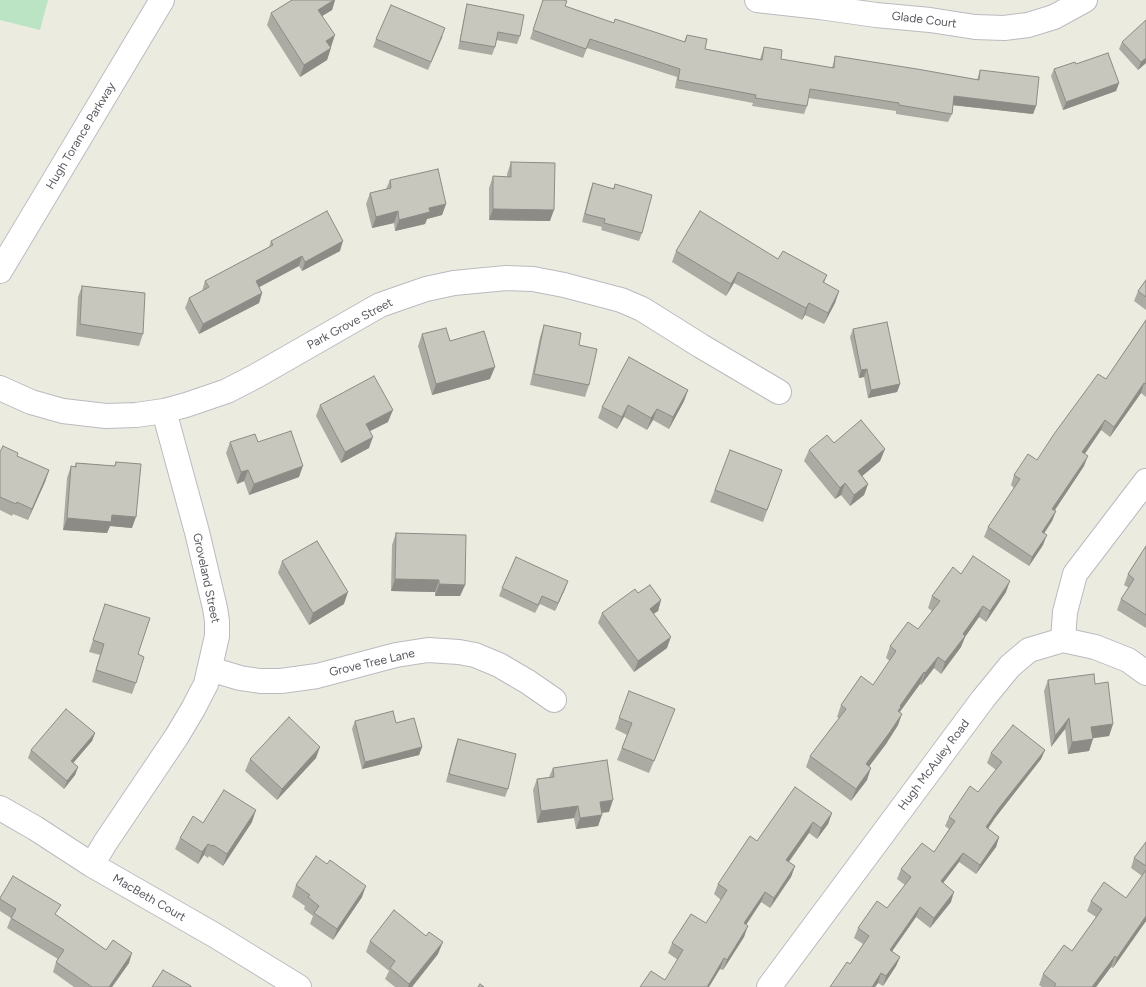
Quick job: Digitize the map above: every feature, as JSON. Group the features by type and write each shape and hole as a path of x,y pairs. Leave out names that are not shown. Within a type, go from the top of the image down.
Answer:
{"street":[{"name":"Hugh Torance Parkway","path":"0,271 162,0"},
{"name":"Glade Court","path":"757,0 820,6 975,27 1004,28 1054,17 1085,0"},
{"name":"Park Grove Street","path":"0,388 31,402 63,411 106,416 136,415 164,411 227,391 380,305 426,289 454,283 506,278 564,285 628,303 642,309 779,392"},
{"name":"Groveland Street","path":"92,865 177,736 193,708 206,684 217,636 215,608 197,532 164,411"},
{"path":"1062,640 1065,612 1075,574 1146,481"},
{"name":"Hugh McAuley Road","path":"769,987 977,707 1010,666 1029,650 1062,640 1095,647 1128,660 1146,673"},
{"name":"Grove Tree Lane","path":"210,669 240,678 260,681 281,681 317,676 428,650 459,652 475,655 499,665 554,700"},
{"name":"MacBeth Court","path":"0,808 92,865 216,936 299,987"}],"green space":[{"path":"0,0 48,0 40,30 0,20"}],"building":[{"path":"292,0 334,0 318,10 335,35 326,41 331,48 304,65 271,13"},
{"path":"543,0 564,0 567,1 565,6 614,23 615,19 685,42 687,35 707,39 705,49 762,60 764,47 782,50 781,59 834,68 835,56 979,80 980,70 1039,77 1036,106 954,96 952,114 899,105 899,103 810,89 807,106 755,98 756,95 678,80 680,69 590,39 586,49 533,30"},
{"path":"467,4 524,15 520,36 498,32 495,47 460,41"},
{"path":"391,5 445,28 431,62 376,39"},
{"path":"1146,20 1146,58 1141,62 1122,42"},
{"path":"1108,53 1119,83 1066,102 1054,69"},
{"path":"511,162 555,163 554,210 493,209 493,176 511,177"},
{"path":"438,169 446,204 429,208 430,212 399,220 398,211 376,217 370,193 391,188 390,180"},
{"path":"593,183 614,189 615,184 652,195 642,233 604,223 605,219 585,214"},
{"path":"327,211 343,241 305,262 302,256 256,281 262,293 203,324 189,298 209,287 205,281 273,245 271,241"},
{"path":"700,211 778,259 783,251 827,275 823,282 839,291 828,313 809,303 806,308 738,272 731,284 676,251"},
{"path":"1146,280 1146,297 1138,291"},
{"path":"82,286 145,293 143,334 80,324"},
{"path":"1146,320 1146,384 1144,383 1114,427 1105,420 1082,452 1088,456 1052,509 1056,511 1042,532 1047,535 1032,557 988,527 1020,479 1014,475 1028,454 1037,460 1098,374 1106,379"},
{"path":"887,322 900,384 871,390 867,369 861,370 853,329"},
{"path":"544,325 581,333 579,345 597,349 589,385 534,374"},
{"path":"446,328 450,341 484,331 495,367 436,384 422,334"},
{"path":"629,357 688,390 673,417 657,409 651,418 628,405 622,417 602,407"},
{"path":"374,376 393,410 366,424 373,437 345,452 320,405"},
{"path":"861,420 885,449 858,471 868,484 854,495 845,483 840,488 809,450 827,435 834,443"},
{"path":"291,431 303,466 254,484 248,470 241,472 230,442 255,434 258,442"},
{"path":"3,446 18,453 17,456 49,470 32,509 0,497 0,452"},
{"path":"730,450 782,470 767,510 715,490"},
{"path":"116,462 141,464 136,517 112,515 111,522 67,518 71,466 76,467 76,463 115,466"},
{"path":"396,533 466,535 465,585 439,584 439,580 395,579"},
{"path":"317,541 348,592 313,613 282,561"},
{"path":"1146,546 1146,615 1121,599 1134,579 1128,574"},
{"path":"973,556 1010,581 990,611 983,606 963,634 965,636 945,662 938,657 924,672 900,706 898,711 902,714 866,764 871,768 856,789 810,756 846,709 841,705 861,676 873,685 896,651 890,646 908,622 918,629 940,601 932,596 953,567 961,574"},
{"path":"516,557 568,581 558,603 542,596 538,605 502,588"},
{"path":"650,585 661,600 650,609 671,637 638,661 602,613 635,589 638,593"},
{"path":"105,604 150,618 138,654 144,657 136,683 96,670 104,644 93,640"},
{"path":"1094,674 1095,684 1108,682 1113,724 1091,727 1093,739 1072,742 1069,718 1055,736 1048,680"},
{"path":"629,691 675,709 654,761 622,748 632,723 619,718"},
{"path":"66,709 95,733 71,761 78,767 67,781 31,750"},
{"path":"393,711 396,723 414,718 422,747 365,762 355,721"},
{"path":"289,717 320,747 282,789 250,759"},
{"path":"1013,725 1045,750 986,827 999,837 980,865 963,853 941,881 954,892 934,918 920,907 890,950 900,957 886,976 881,973 872,987 830,987 847,962 850,964 869,936 858,928 877,901 887,908 911,877 901,869 922,843 934,852 955,821 949,817 970,786 978,792 1002,762 991,753"},
{"path":"458,739 516,754 508,789 449,774"},
{"path":"607,760 613,800 600,802 602,815 580,818 578,806 541,811 537,779 554,777 553,768"},
{"path":"795,787 832,813 821,828 813,822 786,860 795,866 774,898 765,892 744,923 748,926 727,960 724,958 707,987 640,987 651,971 665,980 683,950 672,943 691,914 706,923 727,890 718,884 750,836 757,841"},
{"path":"224,790 256,810 227,854 208,844 202,852 180,838 193,816 203,823"},
{"path":"1146,842 1146,866 1134,858"},
{"path":"316,856 327,864 330,860 366,886 337,929 314,913 319,906 308,897 310,895 296,885"},
{"path":"1146,870 1146,916 1117,958 1115,956 1092,987 1054,987 1056,984 1043,974 1064,945 1072,951 1102,909 1091,901 1104,882 1126,898"},
{"path":"13,876 61,905 55,914 106,950 113,940 132,953 109,987 92,987 56,962 64,950 11,918 16,909 0,898"},
{"path":"394,910 426,936 429,932 443,942 409,984 390,968 395,961 370,941"},
{"path":"163,970 191,986 191,987 152,987"}]}
